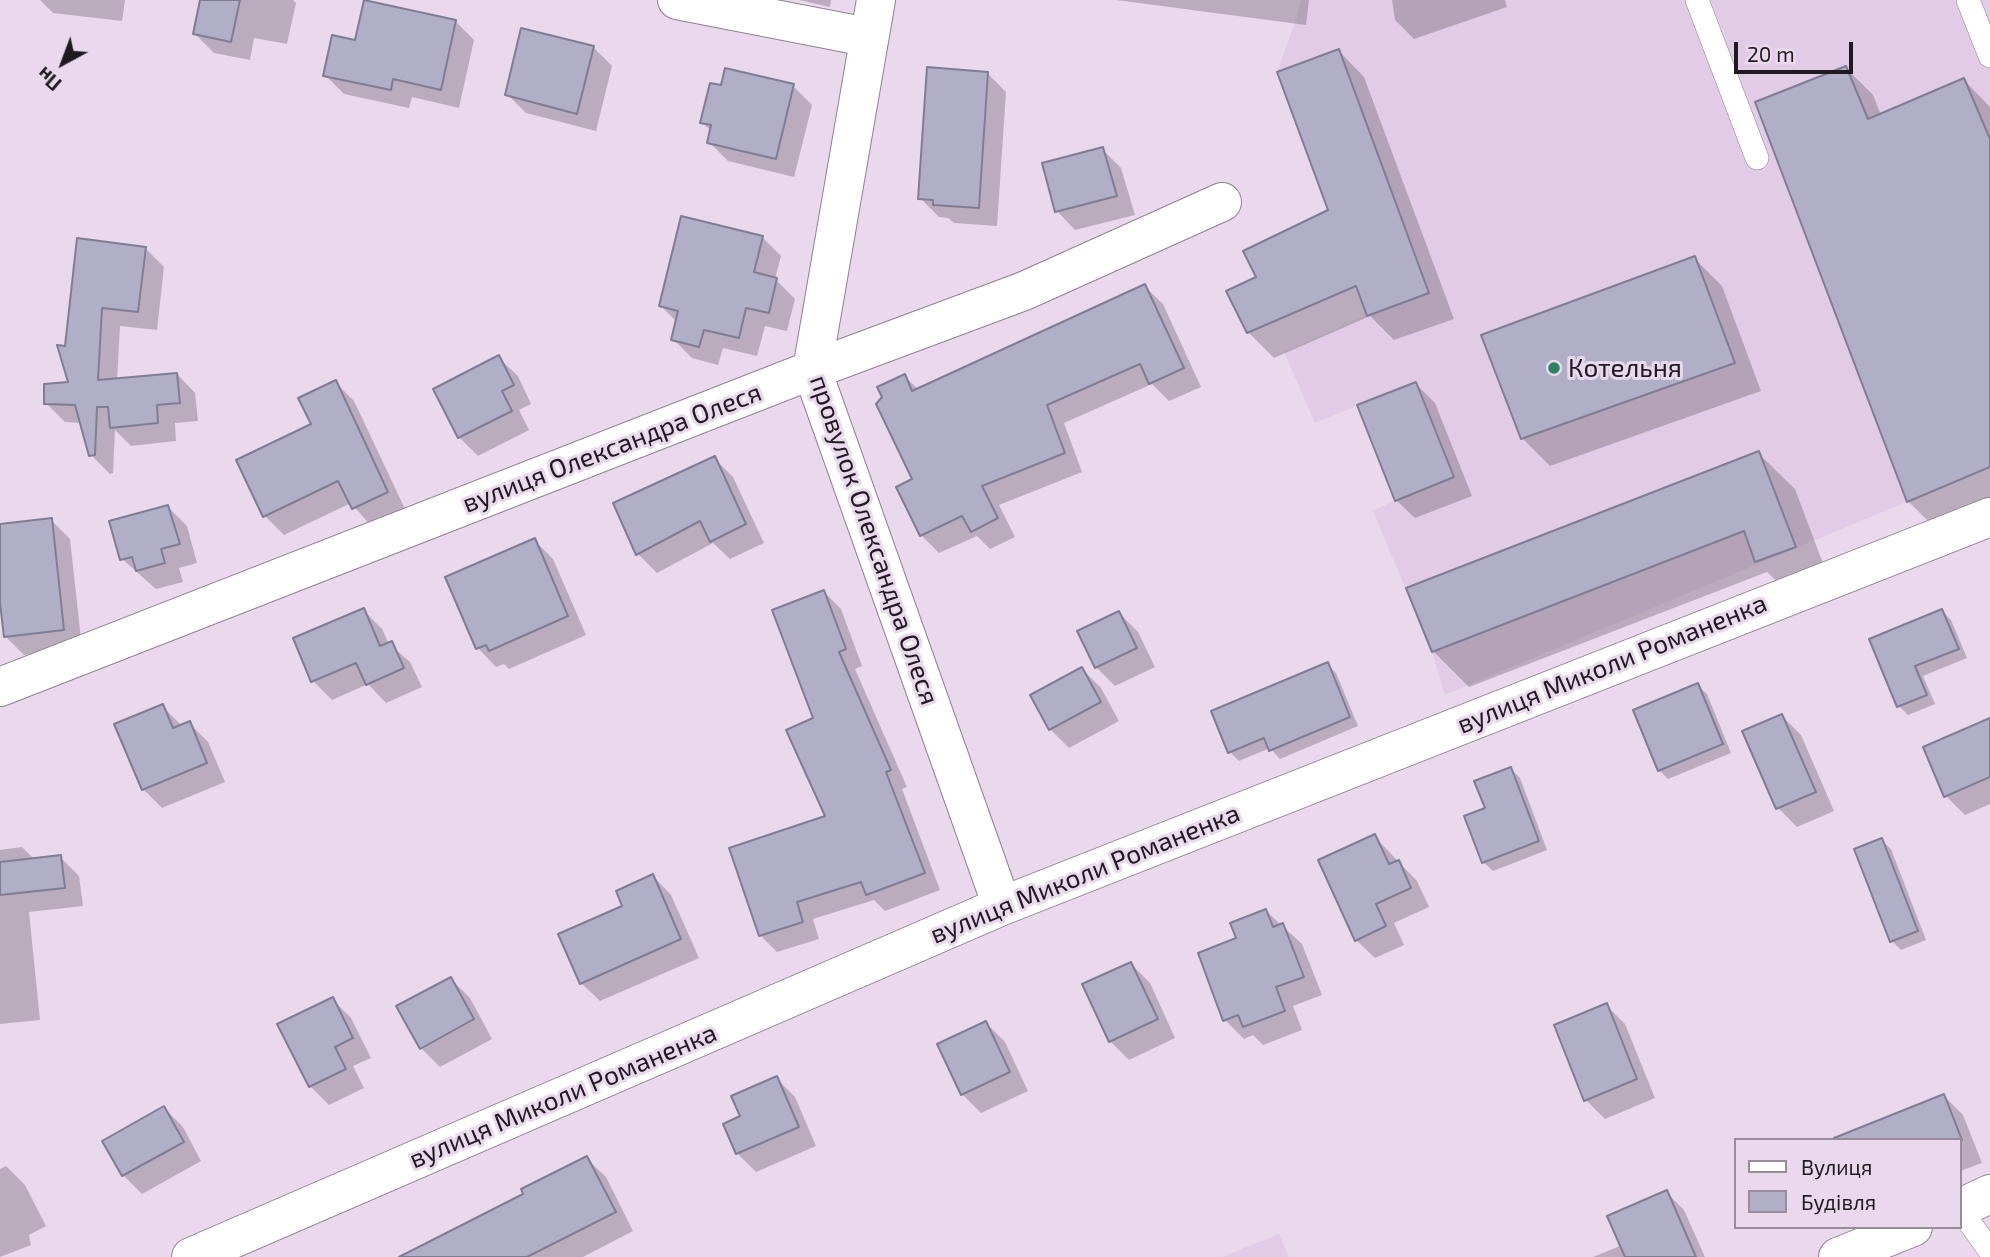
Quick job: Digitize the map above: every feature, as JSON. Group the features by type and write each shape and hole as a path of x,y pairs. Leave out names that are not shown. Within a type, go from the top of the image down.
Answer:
{"street":[{"path":"677,0 867,37"},
{"name":"провулок Олександра Олеся","path":"876,0 867,37 812,370 1002,906"},
{"name":"вулиця Олександра Олеся","path":"0,687 812,370 1024,291 1222,202"},
{"name":"вулиця Миколи Романенка","path":"191,1257 1002,906 1990,517"},
{"path":"1962,1207 1990,1194"},
{"path":"1838,1257 1908,1229"}],"lane":[{"path":"1697,0 1757,158"},
{"path":"1968,0 1990,56"},
{"path":"1962,1211 1990,1251"}],"shaded area":[{"path":"1300,0 1990,0 1990,467 1445,695 1432,652 1373,511 1395,500 1357,406 1315,423 1284,352 1367,315 1277,72 1297,17"},
{"path":"1279,1234 1289,1257 1222,1257"}],"building":[{"path":"200,0 240,0 231,42 193,34"},
{"path":"364,0 456,20 441,90 393,79 391,90 323,76 332,35 355,40"},
{"path":"521,28 594,46 577,114 505,95"},
{"path":"1339,49 1429,293 1367,316 1356,286 1247,333 1226,291 1256,277 1243,251 1328,210 1277,72"},
{"path":"1846,66 1868,119 1964,78 1990,139 1990,467 1907,502 1755,102"},
{"path":"927,67 988,72 979,208 933,205 933,200 918,199"},
{"path":"725,68 794,84 776,159 707,143 711,125 700,123 710,83 721,85"},
{"path":"1103,147 1117,196 1055,212 1042,163"},
{"path":"681,216 763,236 754,272 777,278 769,313 746,308 739,338 704,330 699,347 671,340 678,311 659,306"},
{"path":"77,238 146,247 138,312 102,308 98,380 177,373 180,403 157,405 158,423 110,428 108,407 97,407 95,455 89,456 75,405 44,404 44,384 68,382 57,345 65,346"},
{"path":"1695,256 1735,363 1521,439 1481,335"},
{"path":"1145,284 1184,368 1149,384 1140,364 1047,405 1065,453 982,486 998,518 971,532 962,516 920,536 896,487 912,479 876,404 882,397 877,387 905,374 912,391"},
{"path":"499,355 514,385 502,391 512,411 458,438 433,389"},
{"path":"336,380 388,492 352,509 338,481 263,517 236,460 311,424 298,398"},
{"path":"1416,382 1454,477 1395,501 1357,405"},
{"path":"1759,451 1796,547 1755,562 1744,531 1432,652 1406,588"},
{"path":"715,456 746,524 710,542 700,521 636,555 613,503"},
{"path":"168,505 180,544 161,549 165,563 136,571 132,557 120,560 109,521"},
{"path":"52,518 64,630 4,637 0,603 0,524"},
{"path":"535,538 568,616 489,651 486,645 476,649 445,577"},
{"path":"824,590 846,649 839,652 891,770 886,772 925,873 866,895 861,882 797,902 803,922 759,936 729,848 825,816 786,730 813,718 772,610"},
{"path":"364,608 380,646 392,641 404,668 366,685 356,663 311,682 293,638"},
{"path":"1942,609 1959,649 1915,666 1927,695 1897,707 1869,639"},
{"path":"1119,611 1137,648 1095,668 1077,631"},
{"path":"1328,662 1350,717 1269,751 1264,738 1228,753 1211,711"},
{"path":"1082,667 1101,702 1049,730 1030,695"},
{"path":"1698,683 1723,744 1658,771 1633,710"},
{"path":"163,704 173,728 190,721 207,763 142,790 114,724"},
{"path":"1782,714 1816,792 1776,809 1742,731"},
{"path":"1990,718 1990,777 1944,797 1923,747"},
{"path":"1511,767 1539,841 1482,863 1464,816 1485,808 1474,781"},
{"path":"1375,834 1389,864 1399,860 1411,888 1376,904 1386,926 1355,941 1318,860"},
{"path":"1882,838 1918,931 1890,942 1854,849"},
{"path":"61,855 65,888 0,895 0,862"},
{"path":"653,874 681,939 580,984 558,934 622,906 616,891"},
{"path":"1266,909 1273,927 1283,923 1304,977 1276,987 1285,1011 1243,1027 1238,1015 1223,1021 1198,953 1236,938 1230,923"},
{"path":"1131,962 1158,1019 1109,1042 1082,984"},
{"path":"451,977 474,1019 420,1049 396,1006"},
{"path":"333,997 353,1038 335,1047 346,1069 309,1087 277,1024"},
{"path":"1607,1003 1637,1079 1584,1101 1554,1025"},
{"path":"986,1021 1010,1072 961,1095 937,1044"},
{"path":"777,1076 799,1127 736,1154 723,1124 740,1116 731,1096"},
{"path":"1944,1094 1961,1138 1834,1138"},
{"path":"164,1106 184,1142 122,1176 102,1141"},
{"path":"587,1156 616,1212 527,1257 399,1257 523,1194 521,1189"},
{"path":"1667,1190 1696,1257 1625,1257 1607,1216"}],"place":[{"name":"Котельня","path":"1554,368"}]}
